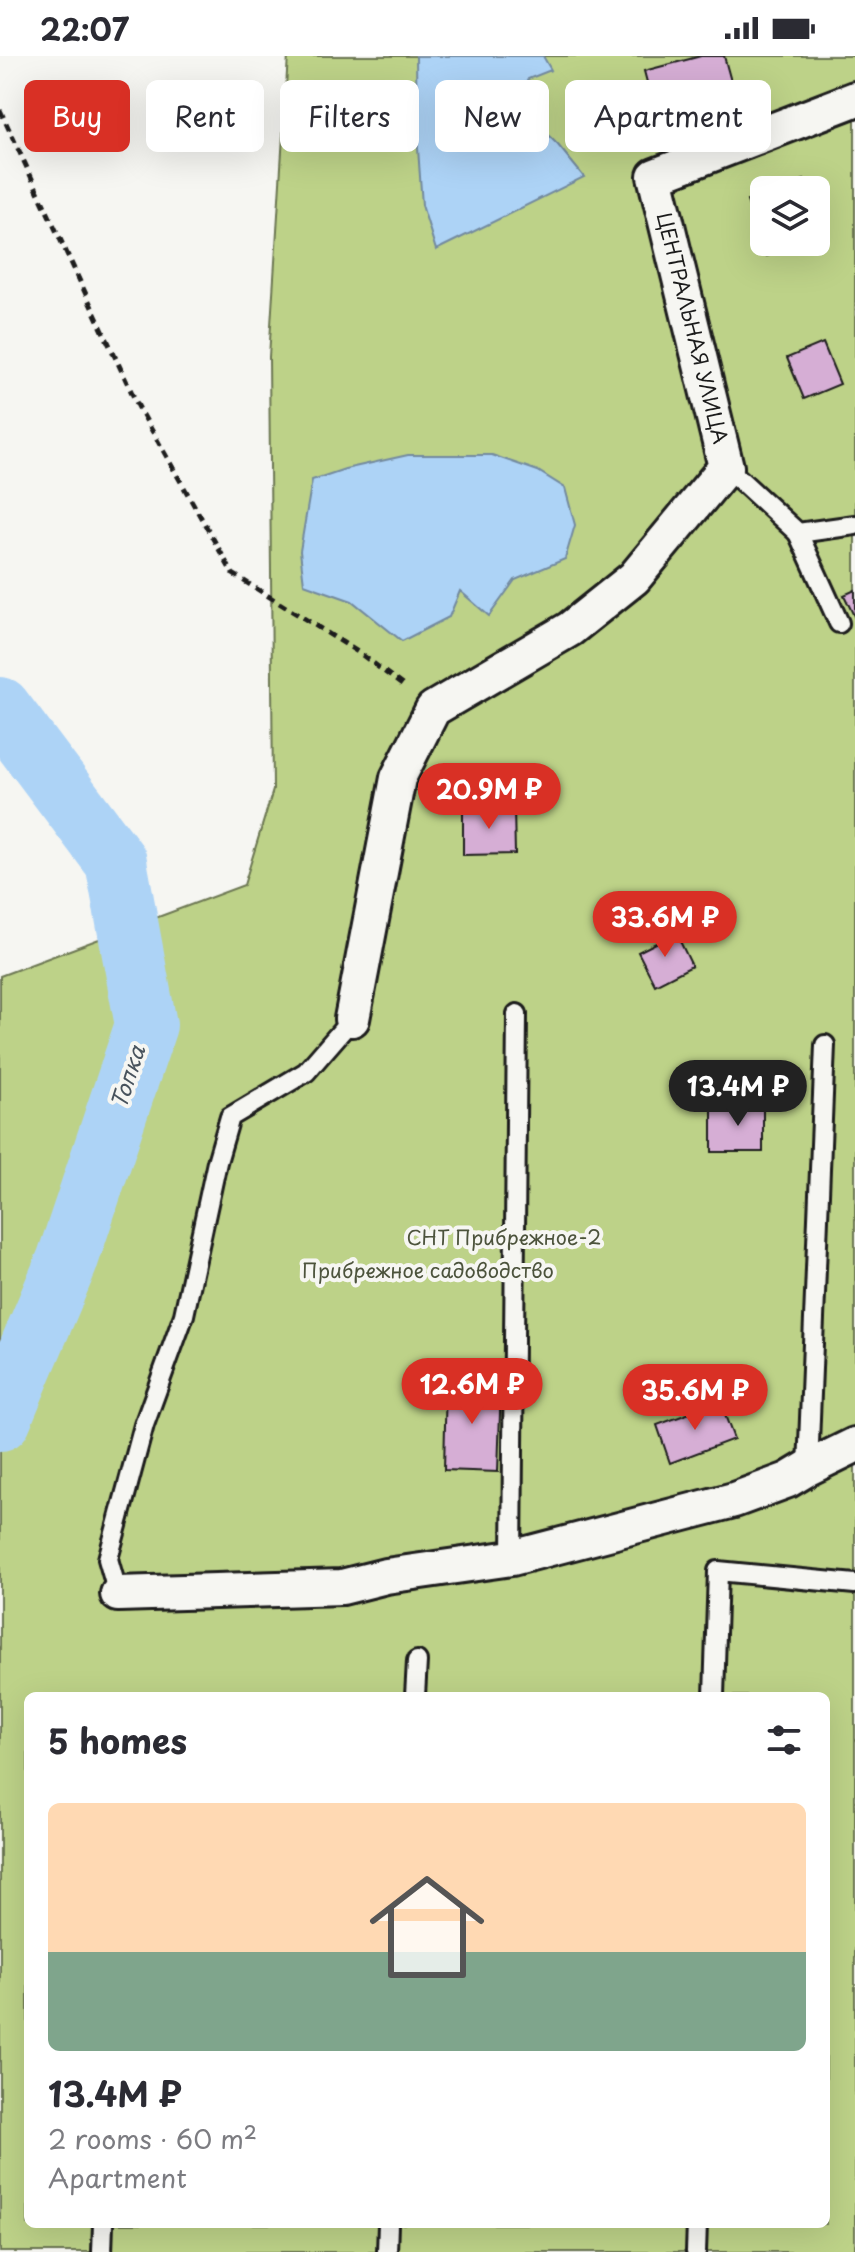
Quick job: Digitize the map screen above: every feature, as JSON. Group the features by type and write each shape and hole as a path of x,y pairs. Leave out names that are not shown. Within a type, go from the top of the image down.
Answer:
{"street":[{"name":"ЦЕНТРАЛЬНАЯ УЛИЦА","path":"433,709 570,629 634,578 726,467 655,176 855,99"},
{"path":"352,1019 398,778 433,709"},
{"path":"118,1594 342,1587 386,1576 512,1558 734,1500 788,1480 855,1445"}],"lane":[{"path":"726,467 798,533 839,623"},
{"path":"798,533 855,525"},
{"path":"512,1558 517,1014"},
{"path":"118,1594 108,1559 144,1425 184,1315 217,1162 230,1117 306,1072 352,1019"},
{"path":"808,1468 825,1045"},
{"path":"714,1692 718,1571 855,1584"},
{"path":"415,1692 417,1661"},
{"path":"102,2252 103,2228"},
{"path":"387,2252 388,2228"},
{"path":"696,2252 697,2228"}],"path":[{"path":"0,110 138,406 233,574 361,654 433,709"}],"green space":[{"name":"Прибрежное садоводство","path":"288,56 855,56 855,2252 0,2252 0,976 244,885 273,790 269,357 282,152 419,152 419,80 286,80"}],"water":[{"path":"416,56 543,56 551,70 528,80 435,80 435,152 549,152 549,136 584,177 436,250 422,205 418,152 419,80 416,80"},
{"path":"408,455 492,455 538,471 565,488 575,525 565,559 515,580 489,616 460,591 449,617 402,641 352,601 304,584 300,551 312,480"}],"building":[{"path":"701,56 724,56 731,80 646,80 644,71"},
{"path":"823,343 840,384 804,399 787,358"},
{"path":"855,590 855,618 844,595"},
{"path":"463,808 514,808 515,854 463,855"},
{"path":"676,933 692,966 655,985 638,952"},
{"path":"712,1105 763,1105 763,1152 712,1152"},
{"path":"446,1380 501,1382 498,1472 444,1470"},
{"path":"720,1402 734,1439 670,1463 657,1425"}],"waterway":[{"name":"Топка","path":"0,708 116,862 146,1025 67,1261 0,1420"}],"park label":[{"name":"СНТ Прибрежное-2","path":"504,1238"}]}
